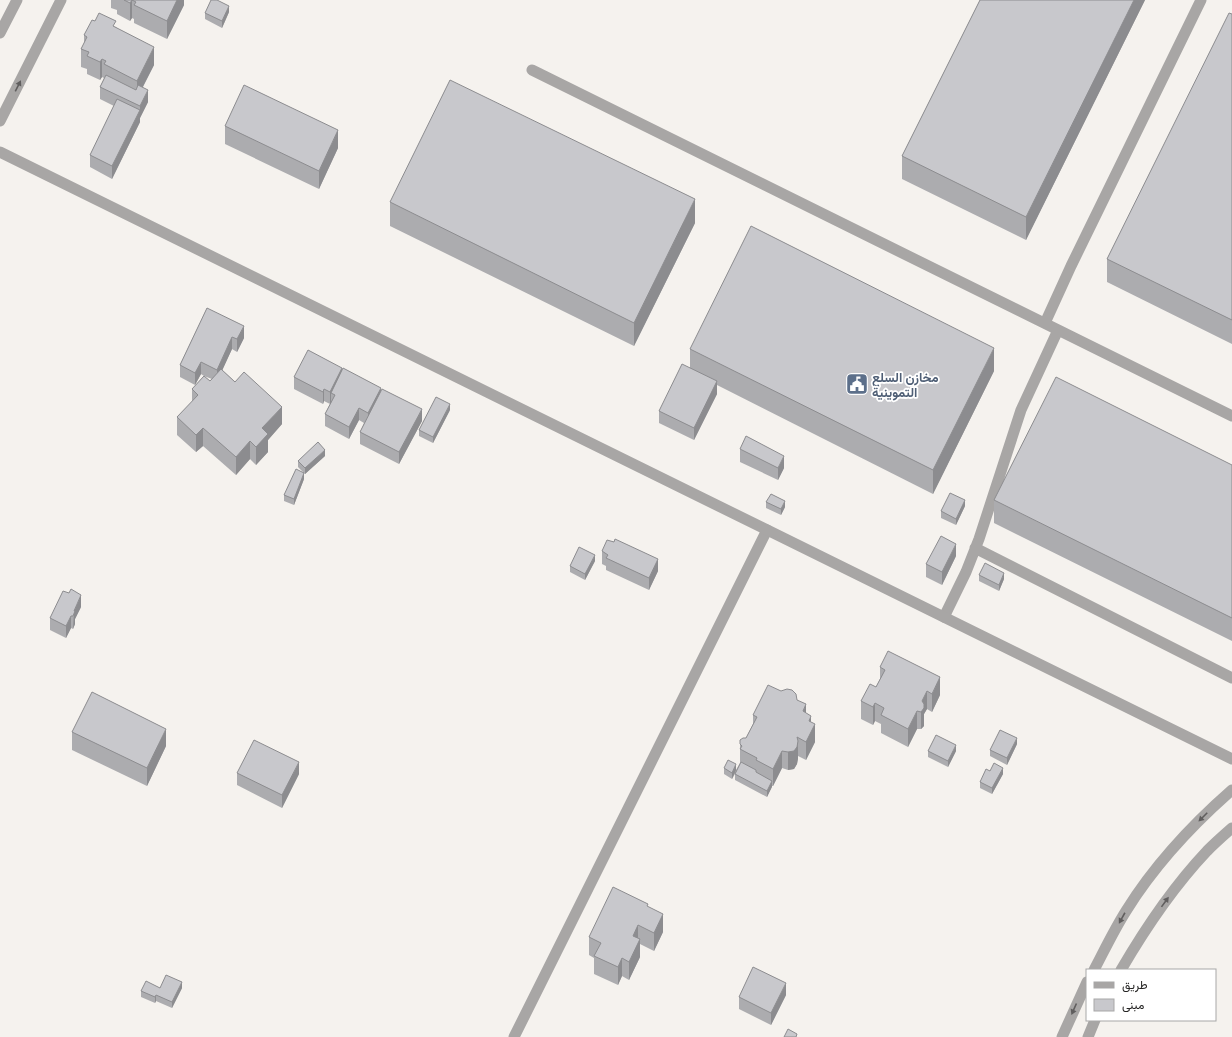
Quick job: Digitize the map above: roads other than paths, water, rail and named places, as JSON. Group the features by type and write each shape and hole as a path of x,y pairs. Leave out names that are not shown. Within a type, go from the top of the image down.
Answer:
{"street":[{"path":"0,34 17,0"},
{"path":"0,121 61,0"},
{"path":"1045,323 1071,266 1200,0"},
{"path":"532,70 1232,416"},
{"path":"0,152 1232,759"},
{"path":"944,617 966,572 975,548 1021,410 1058,330"},
{"path":"514,1037 767,530"},
{"path":"975,548 1232,678"},
{"path":"1095,969 1126,911 1156,870 1185,836 1232,790"},
{"path":"1122,969 1142,934 1179,883 1208,850 1232,828"},
{"path":"1062,1037 1086,988"},
{"path":"1088,1037 1095,1021"}],"place":[{"name":"مخازن السلع التموينية","path":"857,384"}]}
